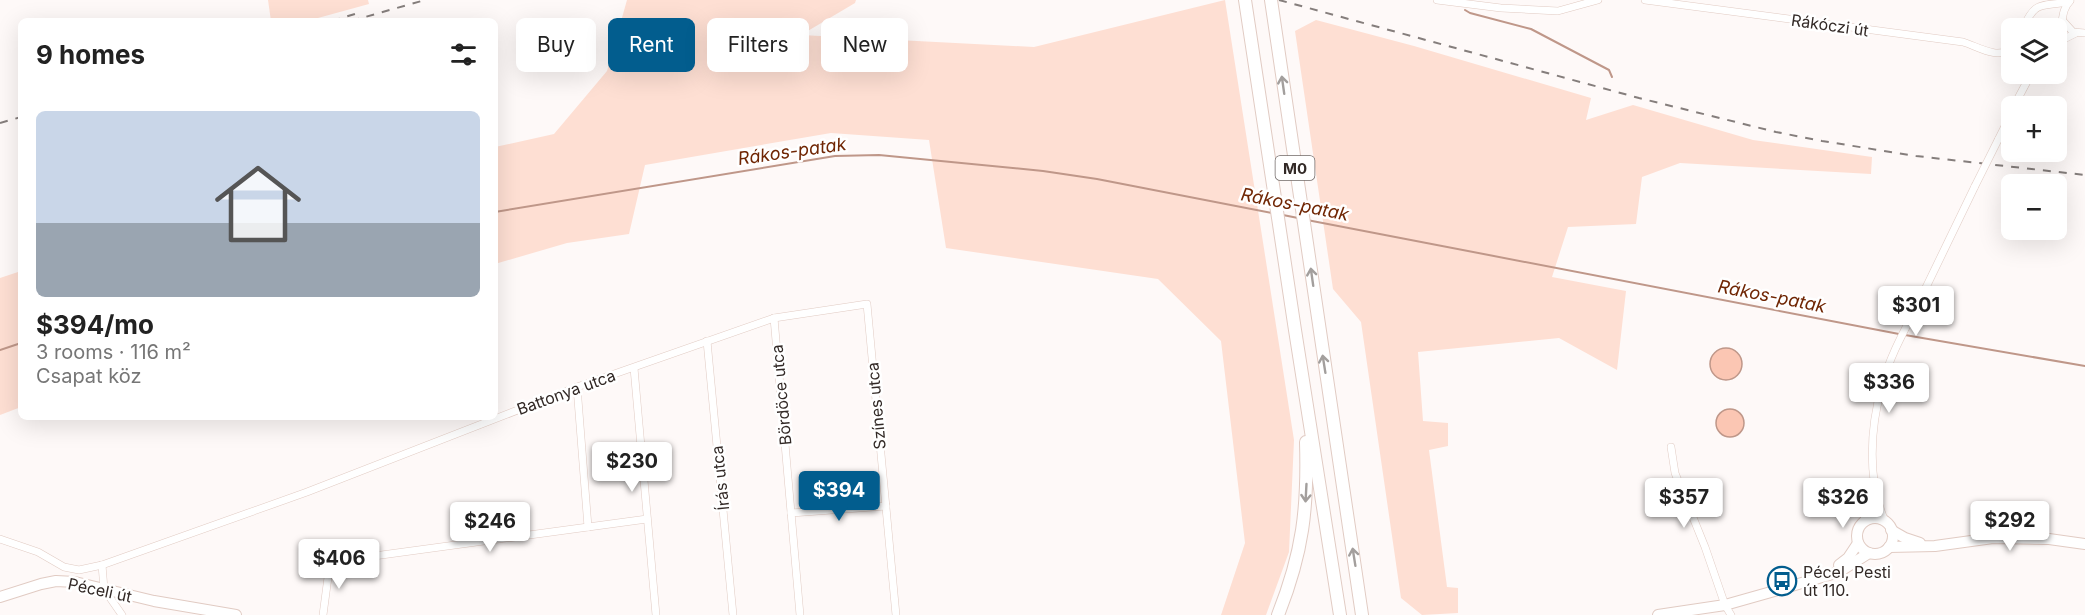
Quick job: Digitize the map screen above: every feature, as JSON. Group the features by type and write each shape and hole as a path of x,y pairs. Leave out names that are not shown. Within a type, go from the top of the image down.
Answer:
{"highway":[{"name":"M0","path":"1245,0 1341,615"},
{"name":"M0","path":"1271,0 1362,615"},
{"path":"1278,615 1296,563 1305,514 1307,488 1305,393"}],"main road":[{"path":"1814,579 1843,563 1858,543 1857,532 1863,522 1874,518 1914,542 1935,546"},
{"path":"1888,526 1892,542 1889,547"},
{"path":"1658,615 1728,610 1839,572 1869,553 1878,553 1889,547 1935,546 1993,538 2039,539 2085,544"},
{"path":"1858,543 1869,553"},
{"name":"Péceli út","path":"0,597 41,584 64,581 154,601 236,615"}],"street":[{"path":"1437,0 1501,8 1558,10 1596,1"},
{"name":"Rákóczi út","path":"1645,0 1963,42 1997,54 2001,53"},
{"path":"2028,18 2034,7 2070,1"},
{"path":"2063,18 2063,12 2070,1"},
{"path":"2048,3 2063,12"},
{"path":"2067,27 2081,34"},
{"path":"1888,526 1878,506 1874,476 1873,443 1882,385 1913,313 2001,134"},
{"name":"Battonya utca","path":"498,418 577,387 774,318 867,304"},
{"name":"Színes utca","path":"867,304 896,615"},
{"name":"Bördöce utca","path":"774,318 801,615"},
{"name":"Írás utca","path":"707,341 734,615"},
{"path":"634,368 656,615"},
{"path":"577,387 588,527"},
{"name":"Battonya utca","path":"64,567 79,570 102,566 307,492 492,420"},
{"path":"1671,447 1675,473 1728,610"},
{"path":"1863,522 1870,506 1874,476"},
{"path":"791,513 886,506"},
{"path":"323,615 330,562 646,519"},
{"path":"0,538 38,552 64,567 64,581"},
{"path":"102,566 104,589 122,615"}],"shaded area":[{"path":"268,0 368,0 369,4 318,18 271,18"},
{"path":"627,0 856,0 855,3 830,18 821,18 821,23 809,30 809,18 707,18 707,72 809,72 809,35 821,36 821,72 908,72 908,41 1034,47 1225,0 1294,440 1289,552 1266,615 1221,615 1245,543 1221,341 1158,279 946,248 929,140 831,133 645,165 629,234 567,243 498,263 498,146 554,134 608,67 608,72 695,72 695,18 622,18"},
{"path":"1316,20 1591,98 1586,120 1633,105 1753,140 1872,157 1871,174 1680,163 1642,177 1636,224 1568,227 1552,277 1626,291 1617,370 1559,338 1418,352 1423,421 1448,423 1448,446 1429,450 1447,587 1458,588 1458,613 1422,615 1401,598 1361,322 1333,289 1295,31"},
{"path":"18,272 18,408 0,415 0,278"},
{"path":"1726,348 1738,352 1742,364 1738,376 1726,380 1714,376 1710,364 1714,352"},
{"path":"1730,409 1740,413 1744,423 1740,433 1730,437 1720,433 1716,423 1720,413"}],"waterway":[{"path":"1465,10 1531,29 1609,70 1612,77"},
{"name":"Rákos-patak","path":"498,212 835,156 879,155 1043,171 1097,179 1272,213"},
{"name":"Rákos-patak","path":"1283,215 1298,218"},
{"name":"Rákos-patak","path":"1307,220 1899,334"},
{"name":"Rákos-patak","path":"1905,335 2085,366"},
{"name":"Rákos-patak","path":"0,350 18,344"}],"railway":[{"path":"362,18 425,0"},
{"path":"1279,0 1639,98 1776,132 1916,156 2085,175"},
{"path":"342,18 358,13"},
{"path":"0,123 18,118"}],"place":[{"name":"Pécel, Pesti út 110.","path":"1782,581"}]}
